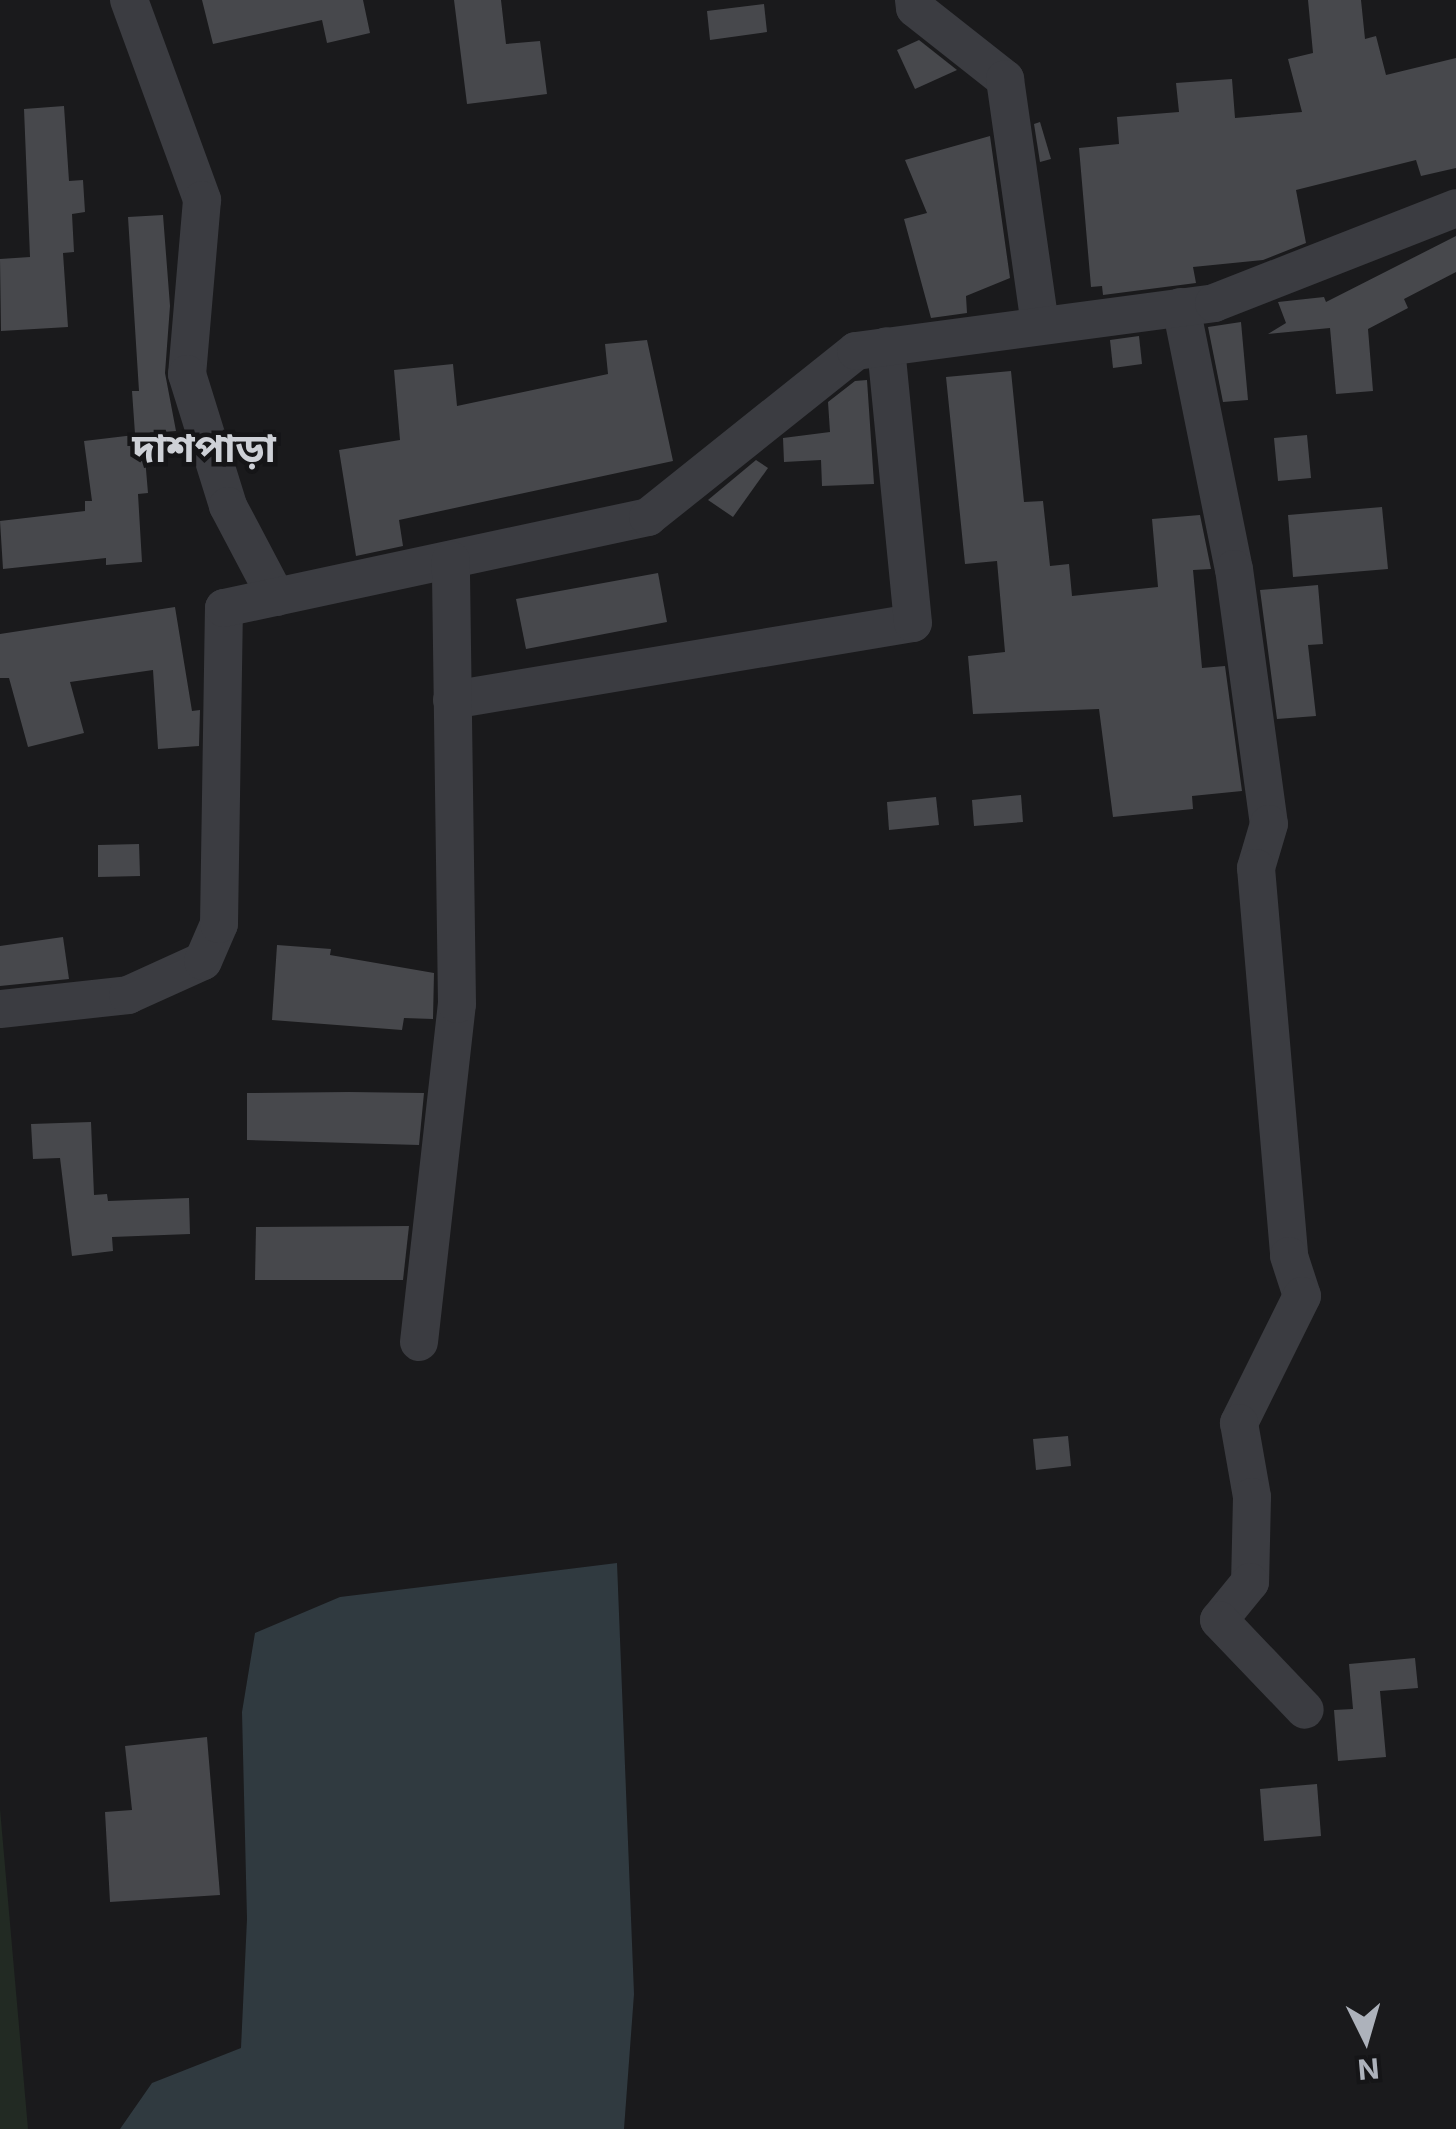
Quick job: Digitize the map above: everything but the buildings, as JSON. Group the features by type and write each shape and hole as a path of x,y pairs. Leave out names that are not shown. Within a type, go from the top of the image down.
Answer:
{"street":[{"path":"129,0 202,200 187,374 228,506 276,597"},
{"path":"914,0 915,8 1006,78 1040,326"},
{"path":"0,1010 128,995 203,961 219,924 224,608 648,518 856,350 1181,307 1233,296 1456,208"},
{"path":"1181,307 1234,569 1270,824 1256,868 1290,1256 1302,1296 1238,1423 1252,1497 1250,1582 1219,1620 1306,1710"},
{"path":"452,700 913,622 886,346"},
{"path":"419,1342 457,1004 451,560"}],"shaded area":[{"path":"617,1563 634,1994 624,2129 120,2129 152,2083 241,2048 247,1919 242,1712 255,1633 340,1597"},
{"path":"0,1809 28,2129 0,2129"}],"district":[{"name":"দাশপাড়া","path":"204,448"}]}
